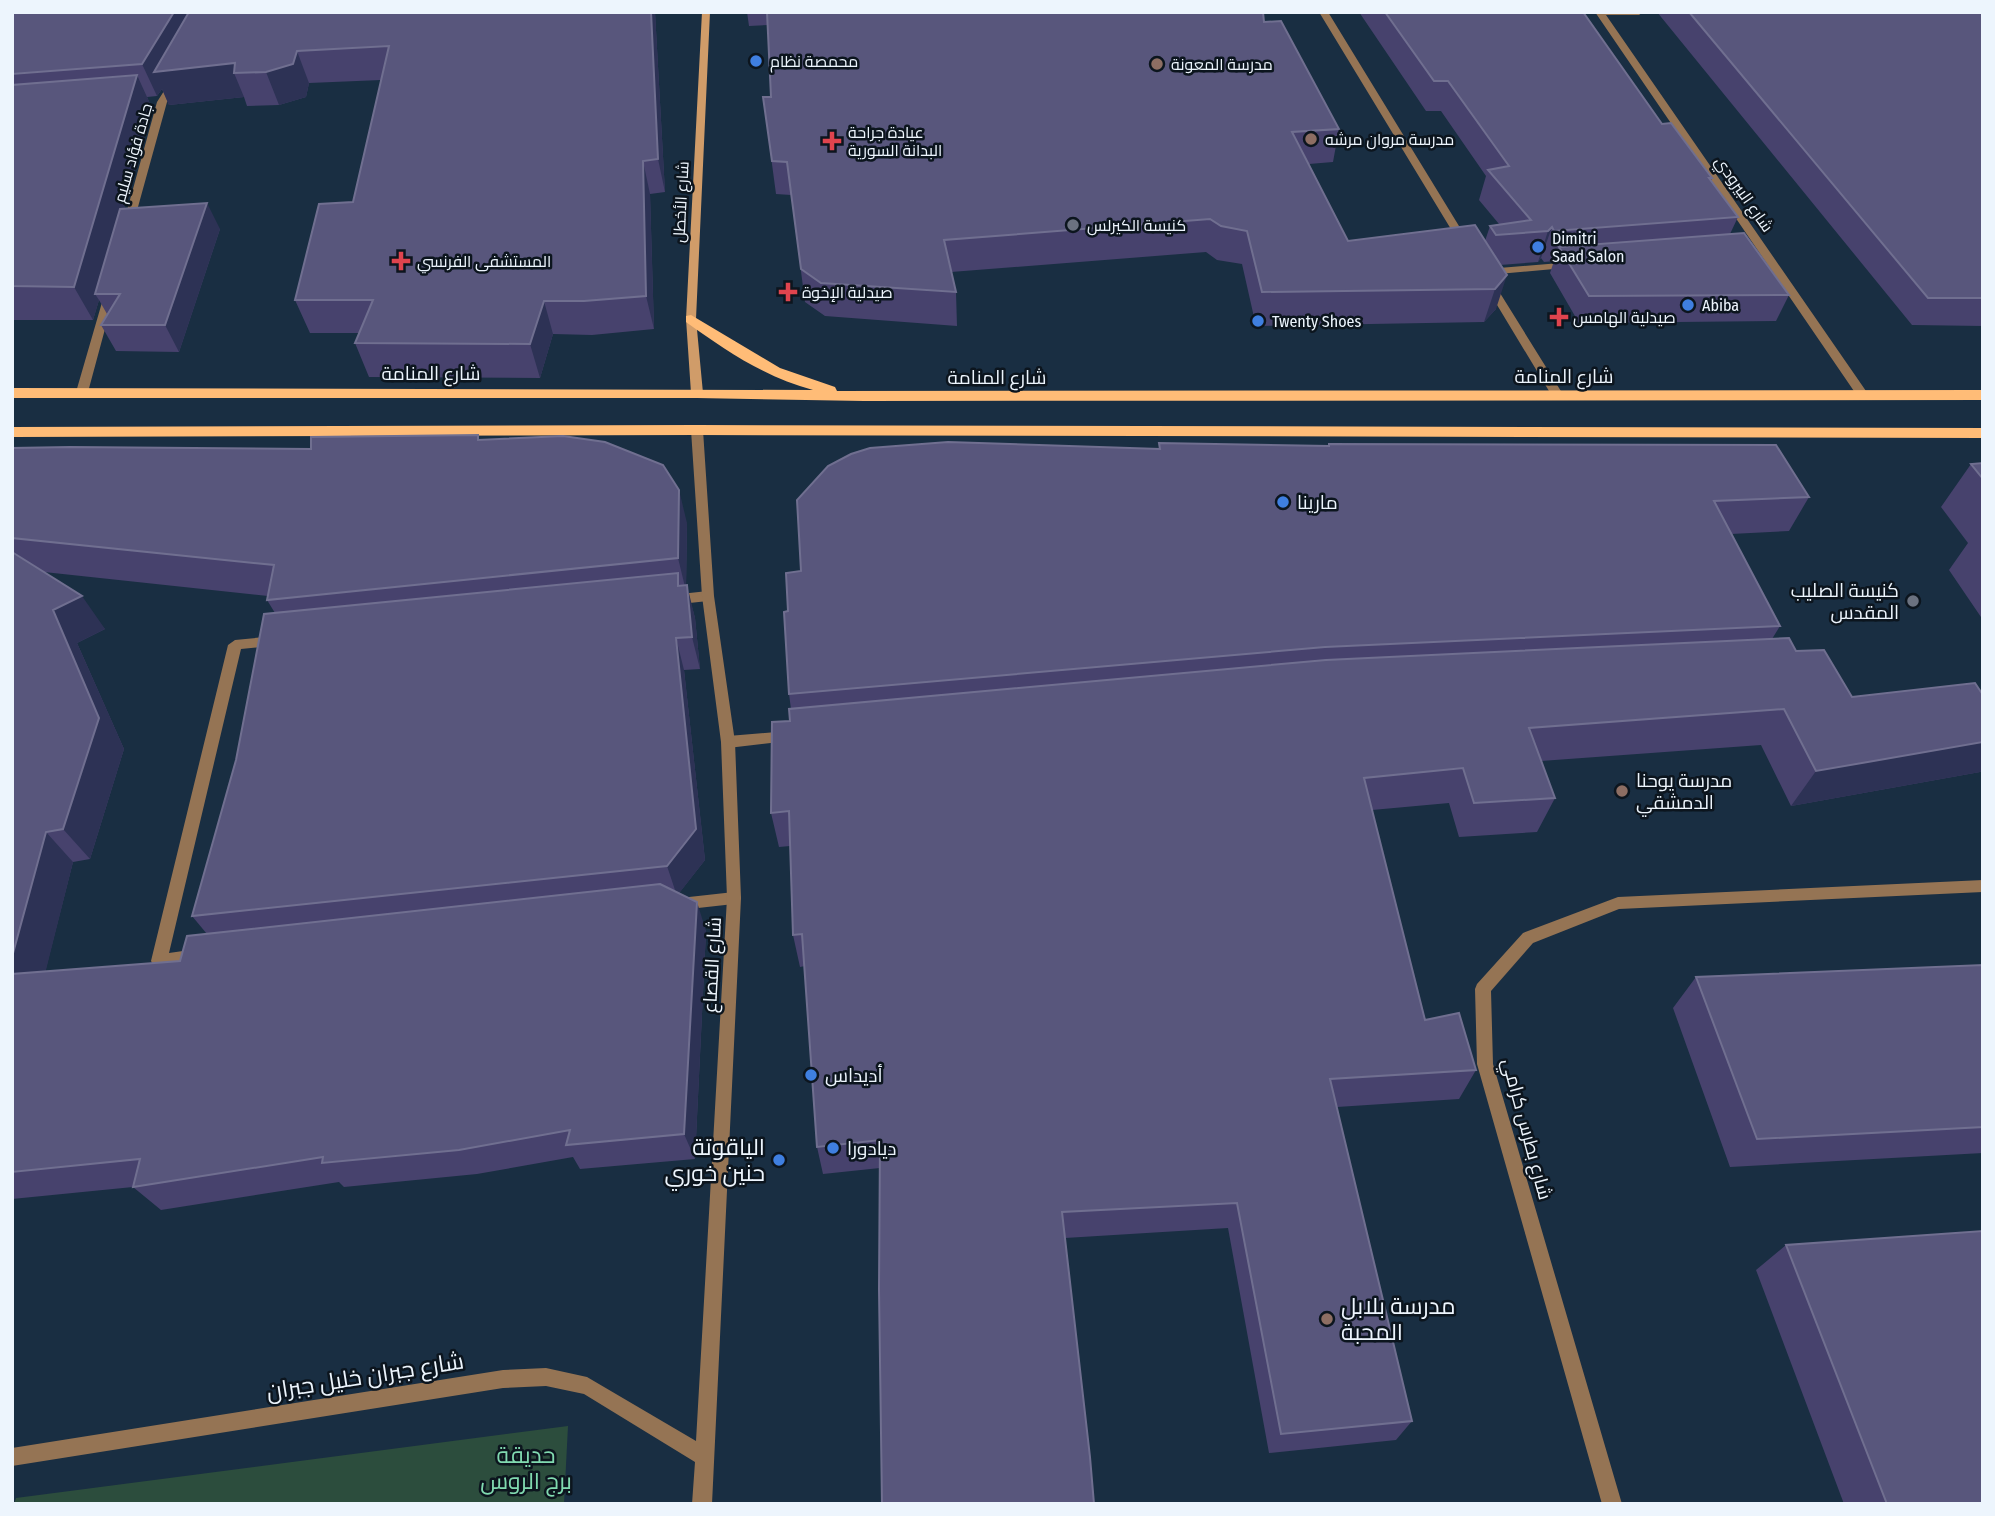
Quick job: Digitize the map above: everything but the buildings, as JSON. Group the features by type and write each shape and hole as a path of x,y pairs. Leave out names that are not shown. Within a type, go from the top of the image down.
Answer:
{"main road":[{"name":"شارع الأخطل","path":"696,393 691,319 706,12"},
{"path":"691,319 728,345 772,368 821,388 864,396"},
{"name":"شارع المنامة","path":"12,393 696,393 864,396 1983,395"},
{"path":"12,432 697,430 1983,433"}],"street":[{"path":"1324,12 1468,249"},
{"path":"1599,13 1639,12"},
{"name":"شارع البيرودي","path":"1599,13 1862,394"},
{"name":"جادة فؤاد سليم","path":"126,234 162,102 182,68"},
{"path":"149,103 162,102"},
{"path":"1750,252 1763,251"},
{"path":"1475,261 1558,396"},
{"path":"1482,272 1589,264"},
{"path":"82,392 111,287"},
{"name":"شارع القصاع","path":"697,430 708,596 728,742 734,898 702,1504"},
{"path":"654,602 708,596"},
{"path":"214,955 159,961 235,645 289,640"},
{"path":"728,742 796,736"},
{"name":"شارع بطرس كرامي","path":"1612,1504 1486,1064 1483,989 1528,938 1618,903 1983,886"},
{"path":"666,905 734,898"},
{"name":"شارع جبران خليل جبران","path":"12,1457 503,1379 546,1377 587,1386 706,1458"}],"green space":[{"name":"حديقة برج الروس","path":"568,1426 564,1504 14,1504 16,1498"}],"place":[{"name":"محمصة نظام","path":"756,61"},
{"name":"مدرسة المعونة","path":"1157,64"},
{"name":"مدرسة مروان مرشه","path":"1311,139"},
{"name":"عيادة جراحة البدانة السورية","path":"832,141"},
{"name":"كنيسة الكيرلس","path":"1073,225"},
{"name":"Dimitri Saad Salon","path":"1538,247"},
{"name":"المستشفى الفرنسي","path":"401,261"},
{"name":"صيدلية الإخوة","path":"788,292"},
{"name":"Abiba","path":"1688,305"},
{"name":"صيدلية الهامس","path":"1559,317"},
{"name":"Twenty Shoes","path":"1258,321"},
{"name":"مارينا","path":"1283,502"},
{"name":"كنيسة الصليب المقدس","path":"1913,601"},
{"name":"مدرسة يوحنا الدمشقي","path":"1622,791"},
{"name":"أديداس","path":"811,1075"},
{"name":"ديادورا","path":"833,1148"},
{"name":"الياقوتة حنين خوري","path":"779,1160"},
{"name":"مدرسة بلابل المحبة","path":"1327,1319"}]}
